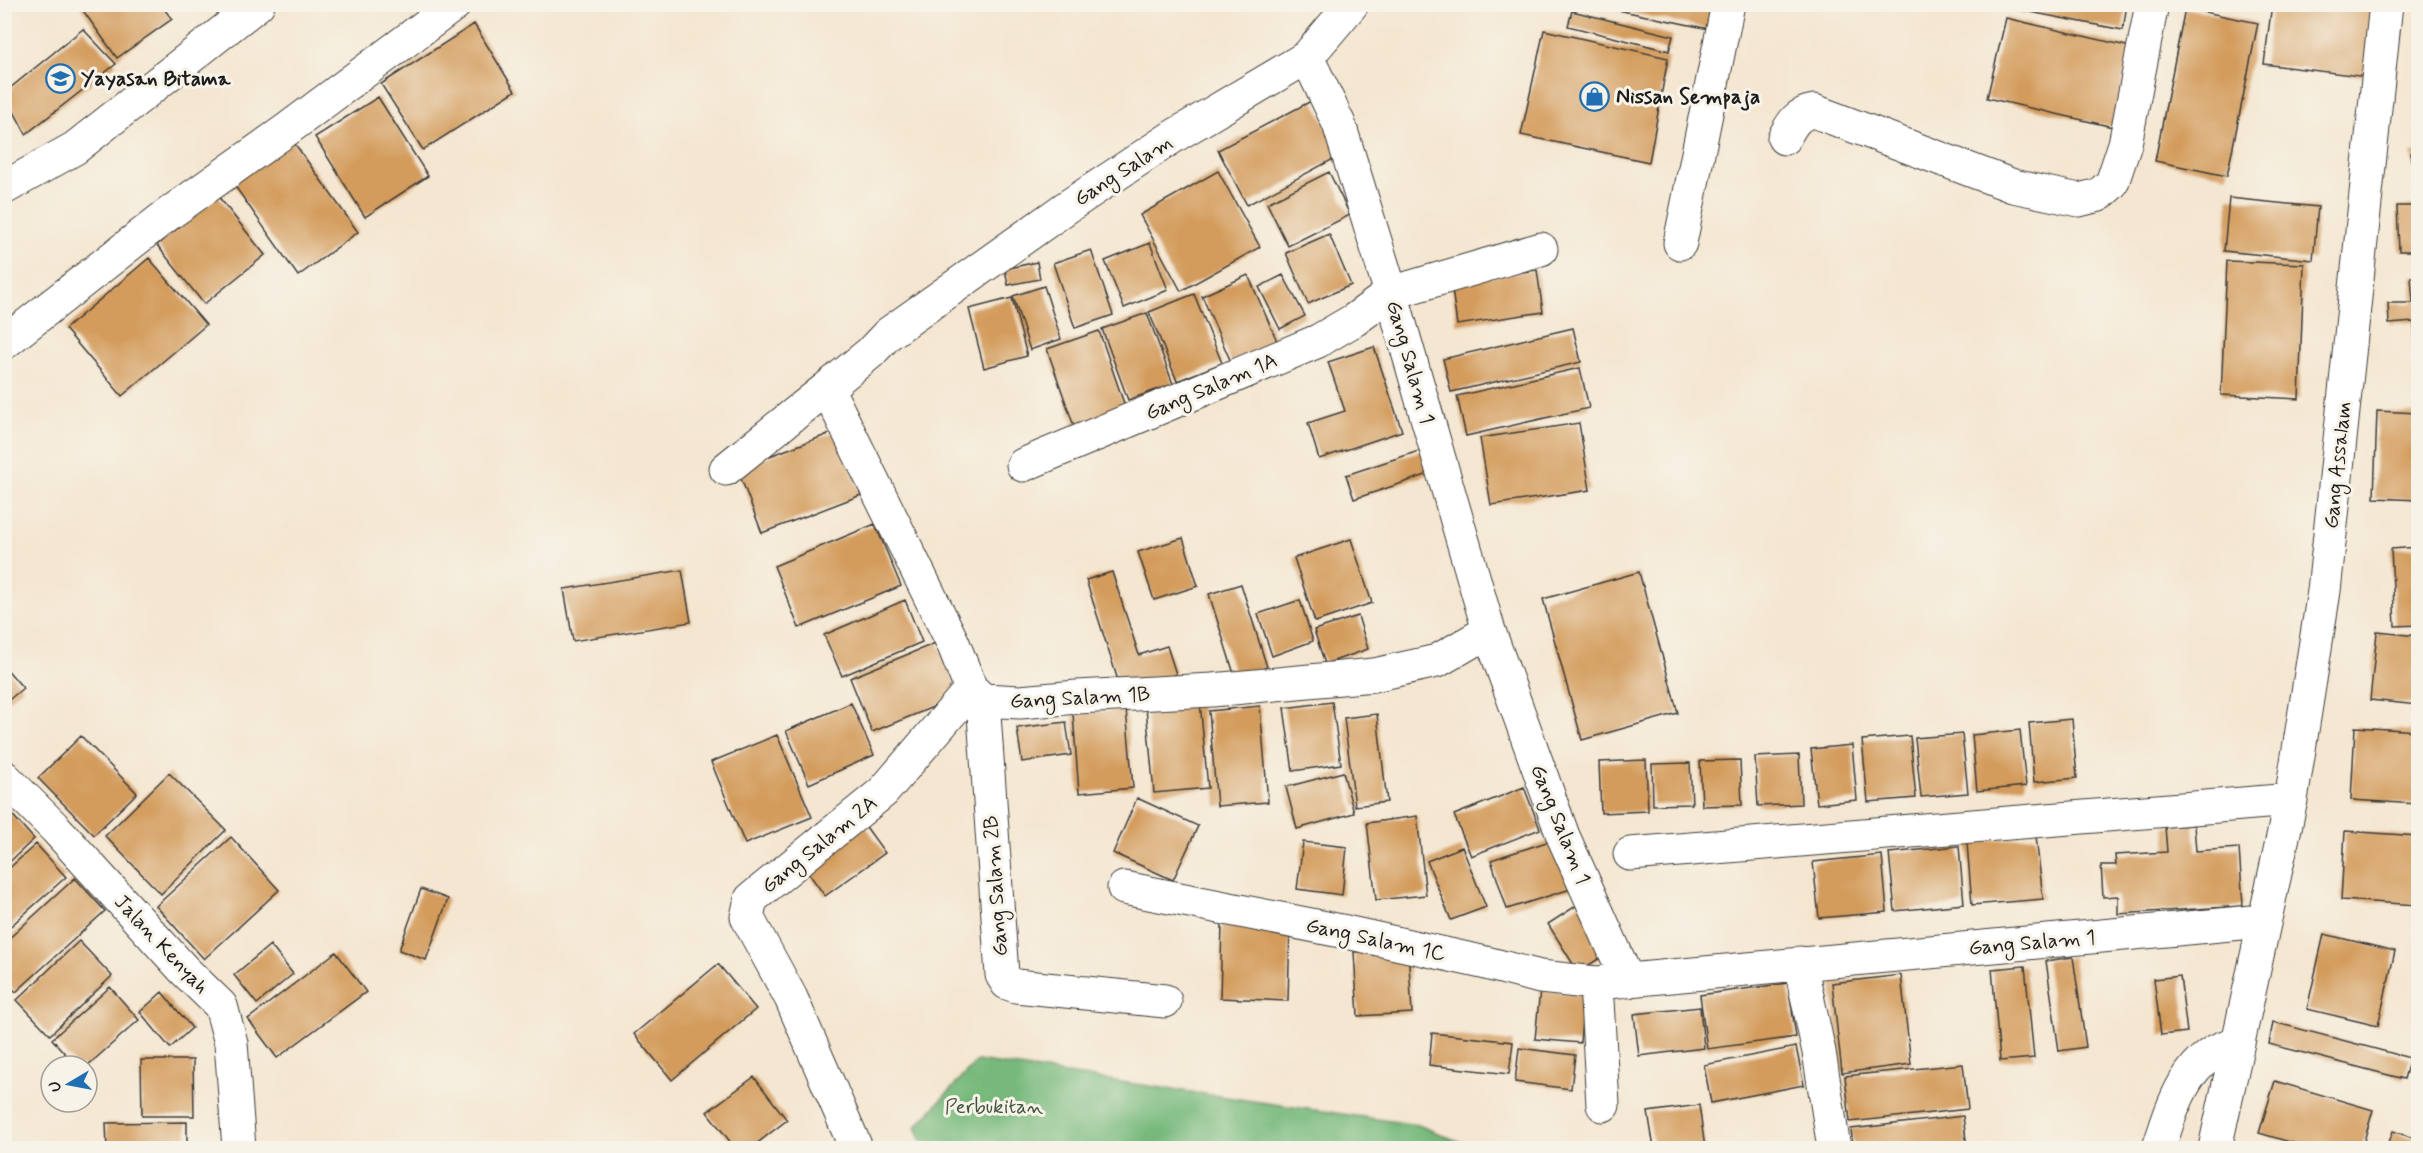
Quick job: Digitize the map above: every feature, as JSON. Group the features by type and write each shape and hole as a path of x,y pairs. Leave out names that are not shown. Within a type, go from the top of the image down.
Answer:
{"street":[{"path":"4,188 75,148 258,4"},
{"path":"4,344 167,215 285,131 455,4"},
{"name":"Gang Salam","path":"827,388 870,353 888,334 1067,207 1174,136 1307,57 1352,4"},
{"path":"1680,243 1728,4"},
{"path":"1784,138 1794,119 1805,112 1814,111 2013,186 2079,200 2099,195 2112,183 2125,144 2152,4"},
{"name":"Gang Assalam","path":"2215,1149 2236,1044 2291,800 2324,591 2386,4"},
{"name":"Gang Salam 1","path":"1307,57 1339,124 1391,293 1489,631 1563,836 1628,981 2264,921"},
{"name":"Gang Salam 1A","path":"1023,465 1318,341 1354,320 1391,293 1541,249"},
{"path":"726,469 827,388 924,582 977,695"},
{"name":"Gang Salam 1B","path":"977,695 1020,702 1212,690 1390,673 1437,661 1489,631"},
{"name":"Gang Salam 2B","path":"977,695 1002,975 1007,983 1016,986 1165,1001"},
{"name":"Gang Salam 2A","path":"856,1149 791,998 747,917 747,908 751,899 882,792 977,695"},
{"name":"Jalan Kenyah","path":"4,777 220,1006 231,1043 239,1149"},
{"path":"1630,854 2291,800"},
{"name":"Gang Salam 1C","path":"1125,888 1346,932 1540,977 1596,983 1628,981"},
{"path":"1800,963 1819,1052 1834,1149"},
{"path":"1596,983 1603,1105"},
{"path":"2159,1149 2169,1118 2194,1067 2217,1049 2236,1044"}],"green space":[{"name":"Perbukitan","path":"977,1061 1418,1125 1475,1148 925,1148 916,1127"}],"building":[{"name":"Nissan Sempaja","path":"1589,4 1714,4 1709,29"},
{"path":"2011,4 2127,4 2123,30 2010,8"},
{"path":"2272,4 2376,4 2367,77 2264,64"},
{"path":"79,5 161,5 172,19 117,58"},
{"path":"2185,8 2258,23 2227,176 2155,161"},
{"name":"Nissan Sempaja","path":"1572,11 1673,36 1669,51 1568,26"},
{"path":"2006,18 2131,47 2113,127 1987,98"},
{"path":"474,24 515,91 423,150 381,84"},
{"name":"Yayasan Bitama","path":"83,29 116,64 26,134 4,93"},
{"name":"Nissan Sempaja","path":"1544,30 1668,58 1649,162 1521,135"},
{"path":"378,97 428,176 365,217 315,137"},
{"path":"1313,100 1341,155 1247,205 1218,150"},
{"path":"290,137 358,232 298,276 230,179"},
{"path":"2418,152 2418,180 2415,180 2411,153"},
{"path":"1218,171 1260,247 1181,291 1140,215"},
{"path":"1329,172 1350,215 1288,246 1267,203"},
{"path":"218,196 265,255 204,304 157,245"},
{"path":"2229,198 2318,207 2313,260 2224,251"},
{"path":"2397,206 2418,206 2418,251 2399,251"},
{"path":"1329,234 1351,285 1308,304 1286,253"},
{"path":"1150,243 1168,290 1124,308 1105,261"},
{"path":"1091,250 1113,315 1075,328 1053,263"},
{"path":"149,258 206,325 122,396 65,329"},
{"path":"2227,261 2304,264 2299,399 2221,395"},
{"path":"1037,262 1040,279 1008,285 1005,269"},
{"path":"1537,270 1543,312 1457,325 1451,282"},
{"path":"1248,275 1277,341 1231,362 1202,296"},
{"path":"1283,275 1305,316 1280,329 1259,287"},
{"path":"2411,277 2418,277 2418,347 2415,347 2414,322 2389,324 2388,303 2413,303"},
{"path":"1044,286 1061,339 1030,350 1013,296"},
{"path":"1194,294 1222,363 1177,381 1149,312"},
{"path":"1012,298 1027,356 984,368 969,309"},
{"path":"1147,313 1173,384 1128,400 1102,329"},
{"path":"1573,328 1581,362 1451,392 1443,359"},
{"path":"1099,331 1127,412 1075,429 1047,349"},
{"path":"1374,347 1402,431 1319,459 1308,423 1345,411 1328,362"},
{"path":"1580,368 1589,408 1466,436 1457,396"},
{"path":"2377,411 2418,413 2418,500 2374,498"},
{"path":"1579,423 1590,490 1491,505 1480,438"},
{"path":"837,431 861,495 762,533 737,468"},
{"path":"1425,449 1432,473 1354,499 1346,475"},
{"path":"875,524 901,586 799,628 774,566"},
{"path":"1183,538 1198,586 1154,600 1138,552"},
{"path":"1351,539 1372,603 1315,622 1294,558"},
{"path":"2418,547 2418,625 2395,626 2391,549"},
{"path":"682,570 691,622 573,641 564,589"},
{"path":"1112,572 1139,655 1167,646 1176,674 1122,693 1086,580"},
{"path":"1639,572 1678,713 1582,740 1543,599"},
{"path":"1241,584 1267,667 1235,677 1209,594"},
{"path":"905,600 922,642 842,676 824,635"},
{"path":"1300,600 1313,641 1272,656 1258,614"},
{"path":"1358,616 1368,649 1325,664 1314,630"},
{"path":"2377,632 2418,636 2418,705 2370,700"},
{"path":"938,642 960,696 872,732 850,678"},
{"path":"4,666 23,688 4,704"},
{"path":"1200,702 1208,788 1154,793 1146,708"},
{"path":"1332,702 1341,764 1293,771 1284,708"},
{"path":"851,703 874,755 809,784 786,731"},
{"path":"1260,706 1268,802 1217,806 1209,711"},
{"path":"1126,709 1133,788 1079,793 1073,714"},
{"path":"1377,714 1387,802 1355,806 1344,718"},
{"path":"2072,719 2077,778 2034,782 2029,723"},
{"path":"1066,722 1071,755 1022,762 1017,728"},
{"path":"2355,727 2418,731 2418,804 2351,800"},
{"path":"2020,730 2026,786 1977,791 1972,735"},
{"path":"1962,734 1968,793 1921,797 1915,738"},
{"path":"777,735 812,817 745,844 711,762"},
{"path":"81,736 137,793 94,835 38,778"},
{"path":"1910,736 1916,798 1868,802 1862,740"},
{"path":"1852,745 1857,800 1817,804 1811,749"},
{"path":"1799,755 1801,804 1758,806 1755,757"},
{"path":"1646,760 1648,811 1601,813 1599,762"},
{"path":"1740,760 1742,805 1702,806 1700,761"},
{"path":"1690,763 1692,804 1653,805 1652,764"},
{"path":"1343,772 1354,813 1297,829 1286,787"},
{"path":"169,773 226,830 161,894 105,836"},
{"path":"1524,787 1540,829 1471,856 1454,815"},
{"path":"1137,798 1198,826 1173,880 1113,853"},
{"path":"8,810 34,839 4,867 4,813"},
{"path":"1417,816 1426,895 1376,900 1367,823"},
{"path":"864,824 885,853 825,896 804,867"},
{"path":"2194,825 2196,851 2239,848 2243,906 2118,914 2118,896 2103,897 2101,865 2116,865 2115,855 2167,852 2165,827"},
{"path":"2345,831 2418,836 2418,905 2341,900"},
{"path":"2036,836 2043,899 1972,905 1967,843"},
{"path":"231,837 279,890 204,959 156,906"},
{"path":"1559,838 1574,888 1507,909 1491,860"},
{"path":"1303,842 1347,847 1342,895 1297,889"},
{"path":"36,844 66,877 4,932 4,873"},
{"path":"1959,846 1964,904 1895,911 1889,853"},
{"path":"1462,847 1486,907 1451,920 1427,861"},
{"path":"1882,855 1887,912 1819,918 1813,862"},
{"path":"75,878 105,911 16,992 4,980 4,943"},
{"path":"421,889 448,899 426,960 399,950"},
{"path":"1582,902 1611,951 1578,972 1548,924"},
{"path":"1222,924 1290,926 1288,1001 1220,998"},
{"path":"2324,934 2395,951 2378,1026 2307,1009"},
{"path":"79,941 112,976 50,1035 17,1000"},
{"path":"270,945 293,974 257,1004 234,975"},
{"path":"1408,949 1412,1013 1358,1016 1354,952"},
{"path":"336,952 366,992 277,1058 248,1019"},
{"path":"2073,957 2086,1047 2059,1051 2046,961"},
{"path":"718,964 756,1009 672,1080 634,1034"},
{"path":"2025,966 2034,1058 2000,1061 1992,969"},
{"path":"1901,975 1911,1064 1842,1073 1832,983"},
{"path":"2180,976 2187,1032 2161,1035 2154,979"},
{"path":"1788,983 1796,1037 1707,1049 1700,995"},
{"path":"110,987 139,1020 99,1055 65,1054 52,1039"},
{"path":"1540,990 1584,994 1580,1043 1535,1039"},
{"path":"162,992 192,1028 170,1048 140,1012"},
{"path":"1700,1007 1704,1048 1639,1056 1634,1014"},
{"path":"2273,1022 2410,1058 2404,1079 2269,1044"},
{"path":"1432,1033 1513,1042 1509,1074 1429,1065"},
{"path":"1796,1047 1804,1085 1711,1103 1704,1065"},
{"path":"1519,1048 1575,1055 1571,1089 1515,1082"},
{"path":"141,1060 193,1060 194,1116 142,1116"},
{"path":"1963,1064 1968,1109 1850,1122 1845,1076"},
{"path":"754,1077 787,1120 751,1148 735,1148 707,1112"},
{"path":"2275,1081 2373,1110 2362,1148 2310,1148 2259,1133"},
{"path":"1699,1105 1705,1148 1654,1148 1648,1112"},
{"path":"1963,1116 1967,1148 1853,1148 1851,1129"},
{"path":"187,1122 187,1148 107,1148 106,1123"},
{"path":"2393,1131 2416,1139 2412,1148 2387,1148"}],"place":[{"name":"Yayasan Bitama","path":"60,78"},
{"name":"Nissan Sempaja","path":"1595,96"}]}
